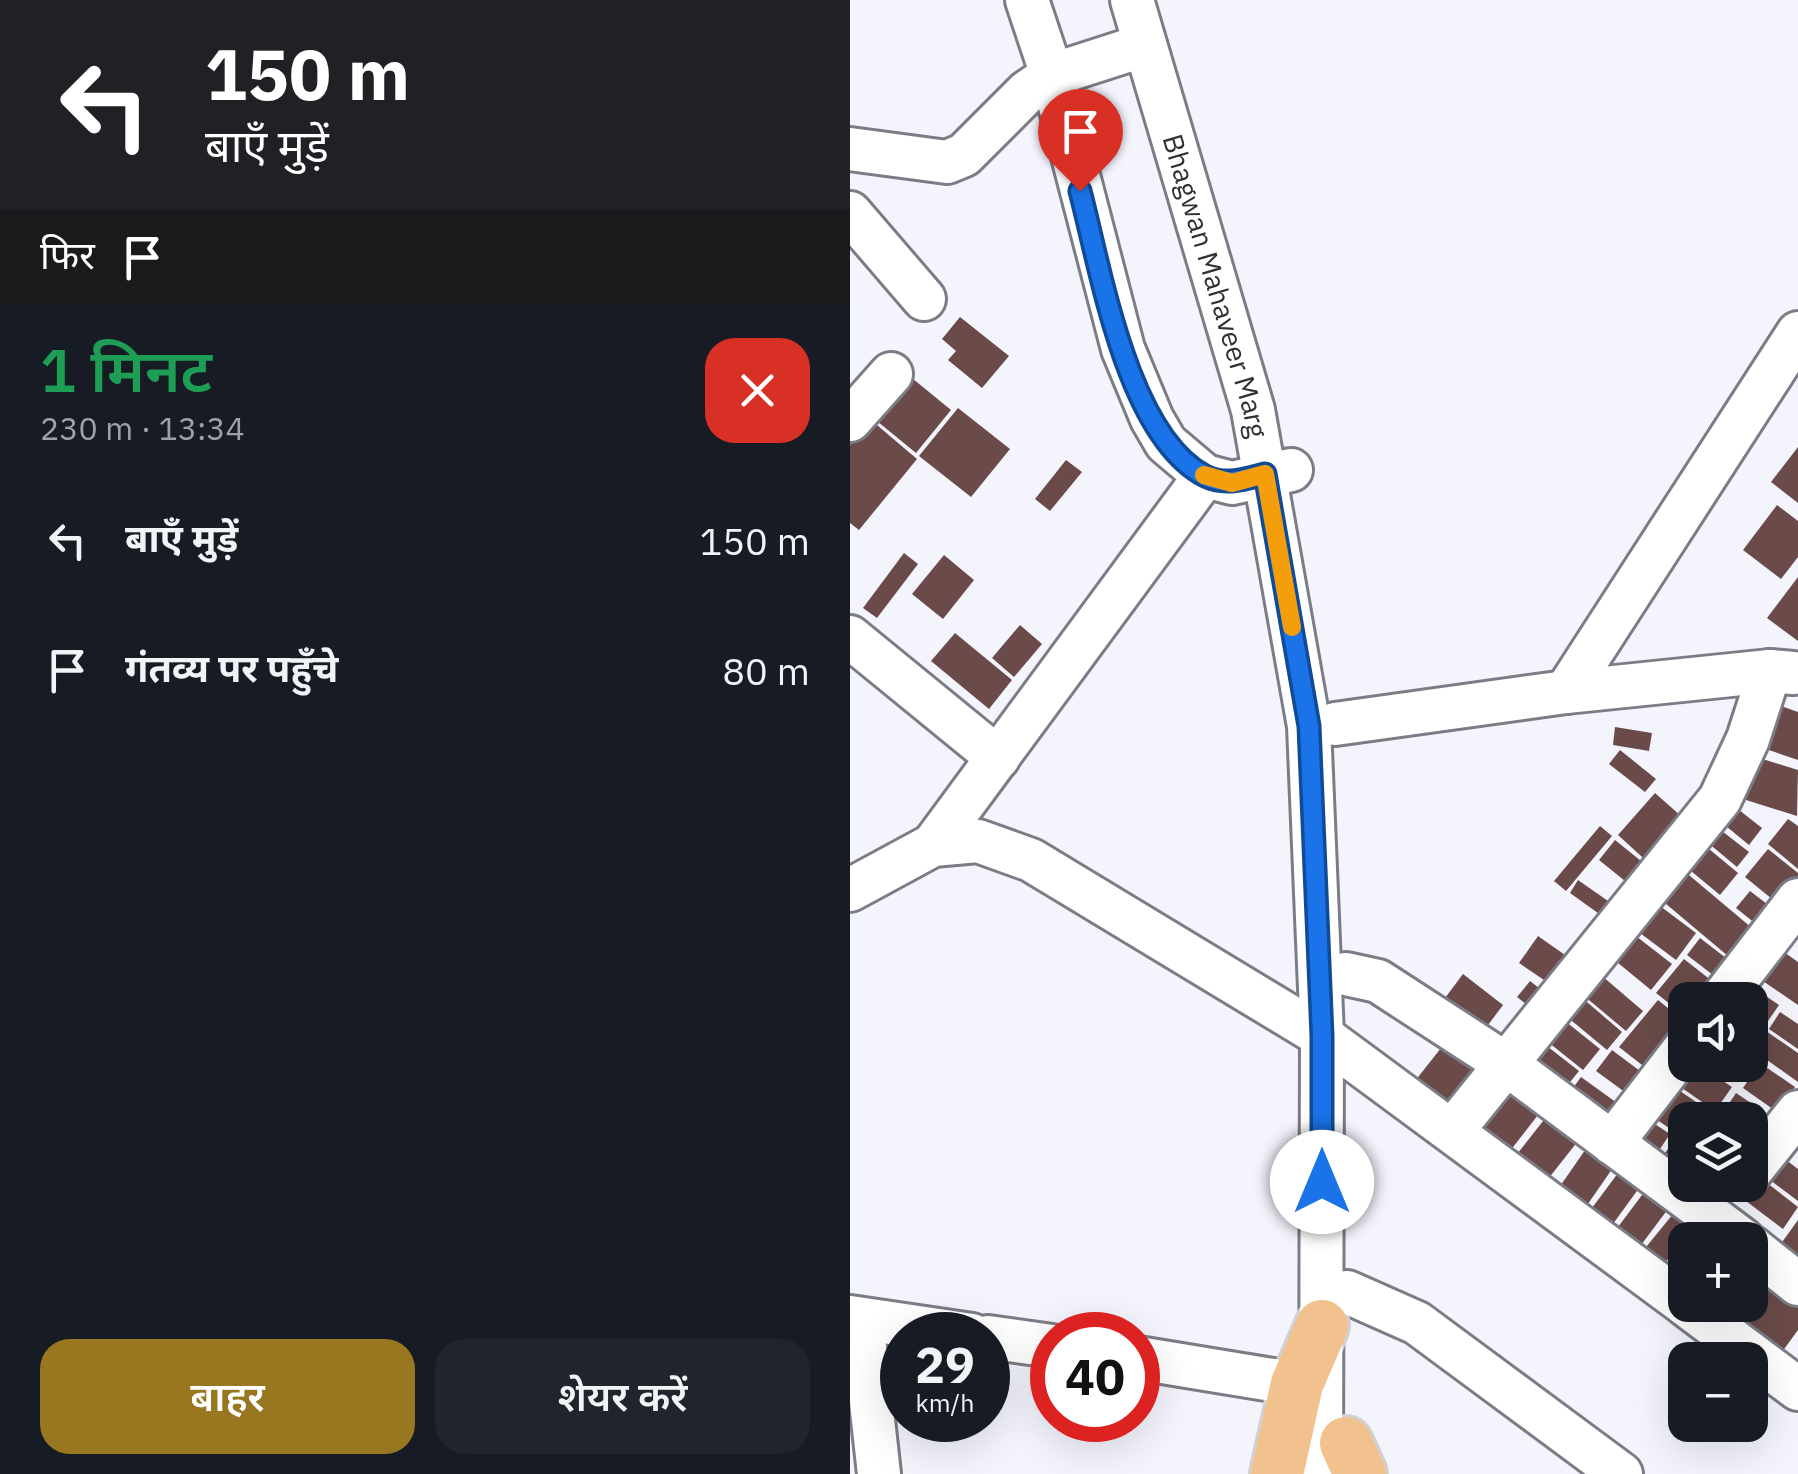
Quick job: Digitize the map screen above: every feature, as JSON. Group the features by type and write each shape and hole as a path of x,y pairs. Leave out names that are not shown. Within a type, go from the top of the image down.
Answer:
{"main road":[{"path":"1277,1474 1298,1384 1334,1309"}],"street":[{"path":"1027,0 1052,75 1128,362 1166,443 1205,476 1232,483 1278,472"},
{"name":"Bhagwan Mahaveer Marg","path":"1132,0 1252,410 1278,472 1335,724 1346,974 1334,1045"},
{"name":"Bhagwan Mahaveer Marg","path":"1158,0 1277,403 1278,472 1309,726 1334,1045 1334,1309 1343,1466"},
{"path":"850,150 947,162 964,156 1028,92 1052,75 1145,46"},
{"path":"850,213 924,299"},
{"path":"1566,692 1798,332"},
{"path":"850,420 891,374"},
{"path":"932,845 1205,476"},
{"path":"850,637 998,758"},
{"path":"1335,724 1566,692 1784,672"},
{"path":"1453,1130 1720,799 1784,672"},
{"path":"850,890 932,845 978,841 1031,860 1334,1045 1668,1291"},
{"path":"1735,982 1798,900"},
{"path":"1346,974 1378,982 1508,1066 1612,1143 1732,1214"},
{"path":"1612,1143 1668,1070"},
{"path":"1768,1150 1798,1112"},
{"path":"1768,1260 1798,1284"},
{"path":"1334,1309 1418,1323 1620,1474"},
{"path":"856,1318 880,1474"},
{"path":"1709,1322 1798,1389"},
{"path":"1160,1362 1298,1384"}],"building":[{"path":"960,317 1009,356 982,388 948,360 956,351 942,339"},
{"path":"907,374 951,410 916,453 872,417"},
{"path":"958,408 1010,449 971,497 919,456"},
{"path":"871,420 917,459 859,530 850,523 850,445"},
{"path":"1798,447 1798,503 1771,482"},
{"path":"1066,460 1082,472 1050,511 1035,499"},
{"path":"1777,505 1798,521 1798,557 1781,579 1743,550"},
{"path":"904,553 918,564 877,618 863,608"},
{"path":"944,555 974,580 943,619 912,594"},
{"path":"1798,577 1798,641 1767,618"},
{"path":"1020,625 1042,644 1014,677 992,658"},
{"path":"955,633 1012,680 989,709 931,661"},
{"path":"1781,706 1798,712 1798,760 1766,749"},
{"path":"1615,727 1652,733 1649,751 1613,745"},
{"path":"1620,750 1656,779 1645,792 1609,764"},
{"path":"1756,757 1798,770 1797,816 1743,799"},
{"path":"1655,793 1690,824 1653,867 1618,835"},
{"path":"1734,806 1762,828 1749,845 1721,822"},
{"path":"1788,819 1798,826 1798,869 1768,844"},
{"path":"1600,826 1612,836 1566,891 1554,881"},
{"path":"1718,828 1749,852 1737,867 1707,842"},
{"path":"1615,840 1646,865 1630,885 1599,860"},
{"path":"1703,844 1738,873 1720,895 1685,866"},
{"path":"1768,849 1798,873 1798,889 1783,908 1745,877"},
{"path":"1683,870 1765,939 1741,967 1659,898"},
{"path":"1578,880 1618,908 1609,921 1570,893"},
{"path":"1750,891 1780,914 1766,932 1736,908"},
{"path":"1656,903 1696,933 1676,960 1636,930"},
{"path":"1632,933 1672,964 1651,990 1612,958"},
{"path":"1538,936 1565,955 1547,982 1519,963"},
{"path":"1700,938 1739,968 1728,982 1722,982 1687,955"},
{"path":"1781,950 1798,962 1798,1005 1768,982 1760,979"},
{"path":"1684,959 1713,982 1668,982 1668,1003 1656,993"},
{"path":"1595,970 1643,1011 1626,1031 1577,990"},
{"path":"1463,974 1503,1005 1479,1037 1439,1006"},
{"path":"1530,981 1552,998 1539,1014 1517,997"},
{"path":"1581,997 1622,1032 1607,1050 1566,1016"},
{"path":"1768,998 1779,1005 1768,1021"},
{"path":"1658,1000 1668,1008 1668,1061 1656,1076 1619,1047"},
{"path":"1780,1012 1798,1024 1798,1049 1769,1029"},
{"path":"1560,1017 1600,1049 1583,1070 1543,1038"},
{"path":"1768,1032 1798,1053 1798,1082 1768,1061"},
{"path":"1445,1043 1481,1072 1447,1115 1411,1086"},
{"path":"1543,1043 1579,1071 1558,1097 1523,1069"},
{"path":"1612,1050 1652,1080 1637,1101 1596,1071"},
{"path":"1768,1068 1795,1087 1777,1112 1743,1088 1747,1082 1768,1082"},
{"path":"1581,1077 1624,1108 1606,1134 1562,1103"},
{"path":"1673,1082 1724,1082 1732,1087 1721,1102 1702,1102"},
{"path":"1668,1083 1696,1102 1668,1102 1668,1127 1647,1113"},
{"path":"1497,1084 1538,1115 1506,1156 1465,1125"},
{"path":"1736,1093 1750,1102 1730,1102"},
{"path":"1641,1115 1668,1133 1650,1164 1621,1144"},
{"path":"1547,1116 1578,1141 1541,1188 1510,1163"},
{"path":"1590,1143 1617,1162 1583,1211 1556,1192"},
{"path":"1668,1149 1668,1171 1656,1167"},
{"path":"1774,1151 1798,1169 1798,1201 1768,1178 1768,1158"},
{"path":"1621,1169 1642,1184 1610,1228 1589,1212"},
{"path":"1768,1184 1798,1207 1783,1229 1747,1202 1768,1202"},
{"path":"1648,1187 1671,1205 1638,1249 1615,1231"},
{"path":"1678,1208 1696,1222 1668,1222 1668,1259 1661,1268 1642,1252"},
{"path":"1798,1220 1798,1258 1780,1245"},
{"path":"1768,1278 1798,1301 1798,1330 1779,1356 1768,1348 1768,1342 1761,1342 1734,1322 1768,1322"}],"slow traffic":[{"path":"1204,475 1232,483 1265,474 1292,627"}],"route":[{"path":"1080,191 1123,349 1166,443 1205,476 1232,483 1265,474 1309,726 1322,1036 1322,1182"}]}
